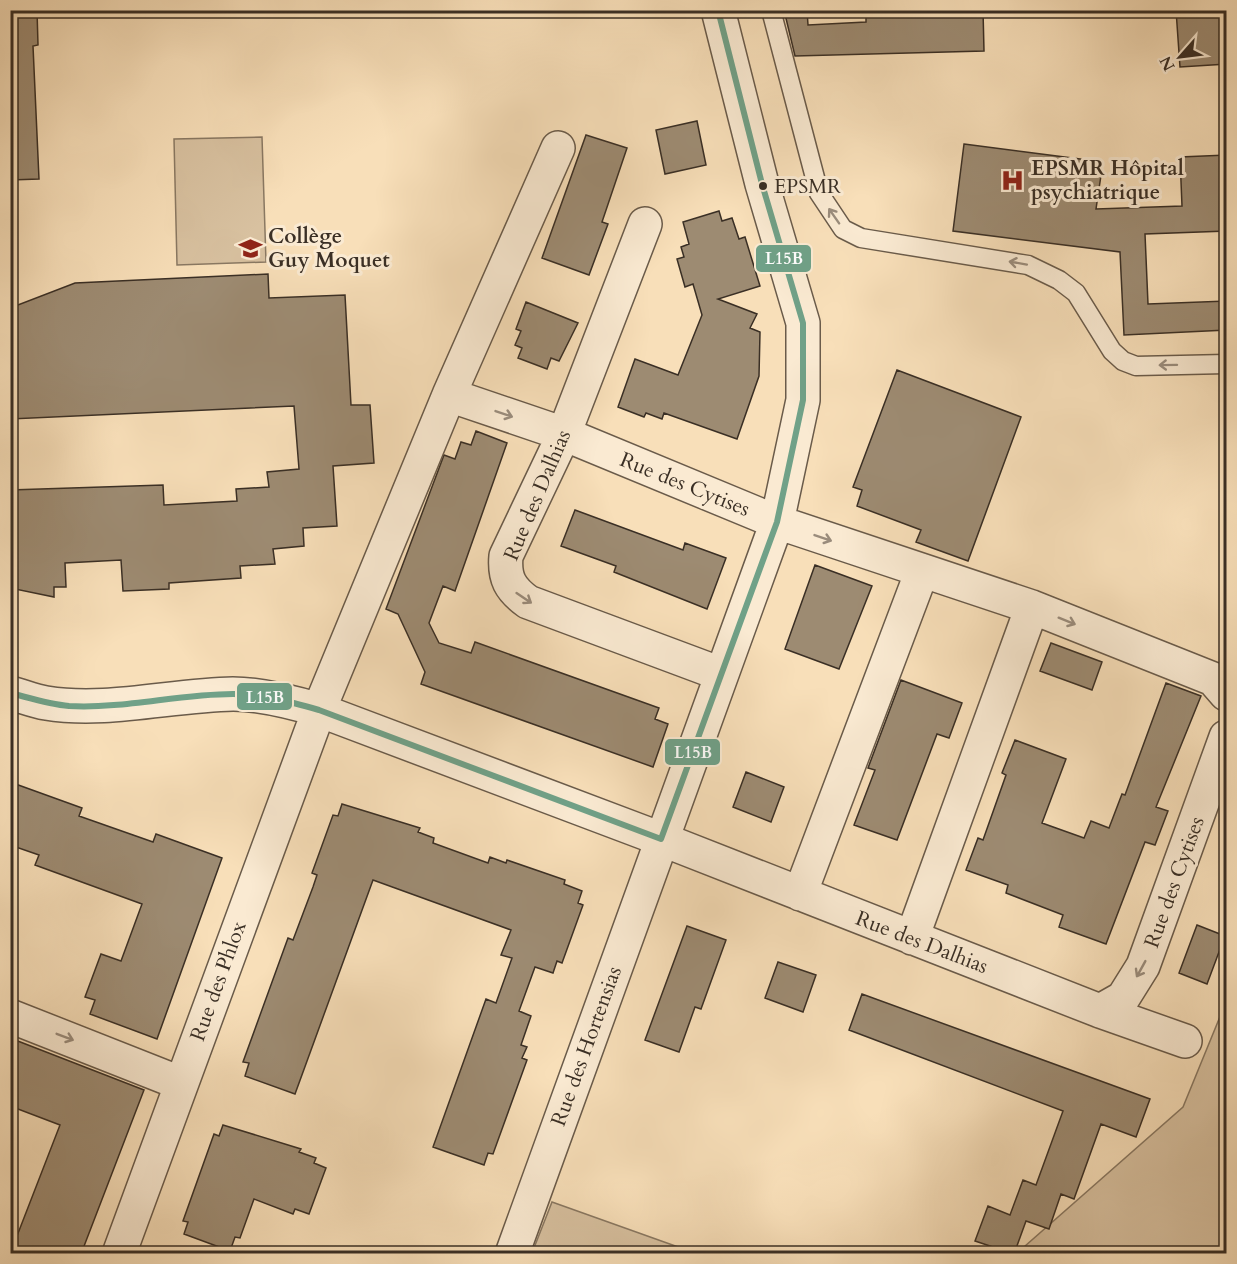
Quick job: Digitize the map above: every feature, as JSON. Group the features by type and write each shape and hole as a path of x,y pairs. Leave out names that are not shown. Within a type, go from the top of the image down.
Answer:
{"street":[{"path":"661,839 777,522 803,400 803,323 762,184 718,10"},
{"name":"Rue des Phlox","path":"119,1254 319,710 449,395 558,148"},
{"name":"Rue des Dalhias","path":"645,224 564,434 506,556 508,583 528,602 721,674"},
{"name":"Rue des Cytises","path":"449,395 564,434 777,522 1032,607 1213,679 1227,694"},
{"path":"800,894 922,571"},
{"path":"912,938 1032,607"},
{"name":"Rue des Dalhias","path":"10,693 46,703 111,705 183,696 236,694 319,710 661,839 1100,1011 1185,1041"},
{"name":"Rue des Cytises","path":"1100,1011 1123,998 1143,966 1227,737"},
{"name":"Rue des Hortensias","path":"512,1254 661,839"},
{"path":"10,1016 180,1083"}],"lane":[{"path":"771,10 819,193 843,229 861,238 1028,265 1059,280 1076,293 1112,351 1123,361 1136,366 1227,364"}],"shaded area":[{"path":"262,137 266,262 177,265 174,139"},
{"path":"1226,1002 1226,1253 1016,1254 1183,1107"},
{"path":"552,1202 695,1253 532,1253"}],"building":[{"path":"10,10 37,10 38,45 33,46 39,179 10,180"},
{"path":"784,10 807,10 808,25 866,22 866,10 983,10 984,51 795,56"},
{"path":"1176,10 1227,10 1227,64 1180,67"},
{"path":"697,121 706,165 665,174 656,130"},
{"path":"586,135 627,148 602,222 608,224 589,275 542,258"},
{"path":"964,144 1103,162 1096,209 1182,206 1180,157 1227,155 1227,231 1145,234 1148,304 1227,301 1227,330 1124,335 1120,252 953,231"},
{"path":"719,211 722,221 732,218 739,239 745,237 760,286 718,299 757,314 750,328 760,332 759,376 737,439 664,413 662,419 646,413 644,417 618,407 635,359 678,375 702,315 693,284 685,287 677,259 684,257 681,247 689,244 683,222"},
{"path":"268,274 269,298 345,295 351,405 370,405 374,463 333,466 337,526 303,528 304,546 273,549 275,564 240,566 241,578 169,583 169,589 123,591 121,560 65,563 66,587 54,587 54,597 10,588 10,490 163,485 164,505 237,501 236,489 269,487 267,472 299,469 294,406 10,419 10,308 75,283"},
{"path":"526,302 578,323 559,361 551,358 547,369 518,358 522,348 515,345 521,331 516,329"},
{"path":"897,370 1021,417 968,561 916,542 921,530 857,506 862,490 853,487"},
{"path":"476,431 507,443 455,591 443,586 429,623 439,643 471,653 475,642 659,708 655,719 668,724 653,767 421,684 425,672 398,614 386,609 444,455 455,459 461,442 471,445"},
{"path":"575,510 683,550 685,543 726,558 707,609 614,572 616,566 561,546"},
{"path":"815,565 872,586 839,669 785,649"},
{"path":"1051,643 1102,662 1092,690 1040,671"},
{"path":"901,680 962,703 949,738 937,734 897,840 854,825 875,770 868,768"},
{"path":"1166,683 1201,696 1156,807 1168,811 1155,845 1145,842 1106,944 1059,927 1063,915 1006,893 1008,885 966,870 978,838 983,840 1006,775 1002,773 1015,740 1066,759 1042,823 1084,838 1091,821 1109,828 1122,794 1125,795"},
{"path":"746,772 784,787 771,822 733,807"},
{"path":"10,782 82,808 79,816 153,842 156,834 222,858 157,1039 90,1014 95,1000 85,997 101,954 121,961 142,904 35,865 39,855 10,845"},
{"path":"342,804 420,828 418,832 434,838 433,843 488,863 490,857 506,863 507,860 565,880 564,884 582,891 578,903 583,905 562,963 557,961 553,973 535,967 519,1011 531,1016 521,1045 527,1047 522,1058 527,1060 493,1154 488,1153 484,1165 433,1147 486,999 496,1003 512,958 501,955 511,930 373,880 295,1094 245,1076 249,1063 243,1062 288,938 293,940 313,887 317,875 312,873 333,815 338,816"},
{"path":"1197,925 1225,936 1207,984 1179,973"},
{"path":"687,926 726,940 701,1009 695,1007 679,1052 645,1040"},
{"path":"778,962 816,975 803,1012 765,998"},
{"path":"862,994 1150,1099 1136,1137 1101,1124 1074,1199 1061,1194 1049,1229 1026,1221 1014,1254 975,1241 988,1206 1010,1215 1023,1180 1036,1185 1063,1111 849,1030"},
{"path":"10,1038 144,1090 81,1254 10,1254 60,1125 10,1106"},
{"path":"223,1125 301,1149 299,1152 316,1158 314,1163 326,1168 309,1214 295,1209 293,1214 254,1199 240,1238 235,1237 230,1251 184,1234 188,1222 183,1221 214,1134 219,1136"}],"transit line":[{"name":"L15B","path":"10,693 69,706 110,705 233,694 277,699 319,710 661,839 777,522 803,400 803,323 762,184 718,10"}],"place":[{"name":"EPSMR Hôpital psychiatrique","path":"1013,180"},
{"name":"EPSMR","path":"763,186"},
{"name":"Collège Guy Moquet","path":"250,248"}]}
